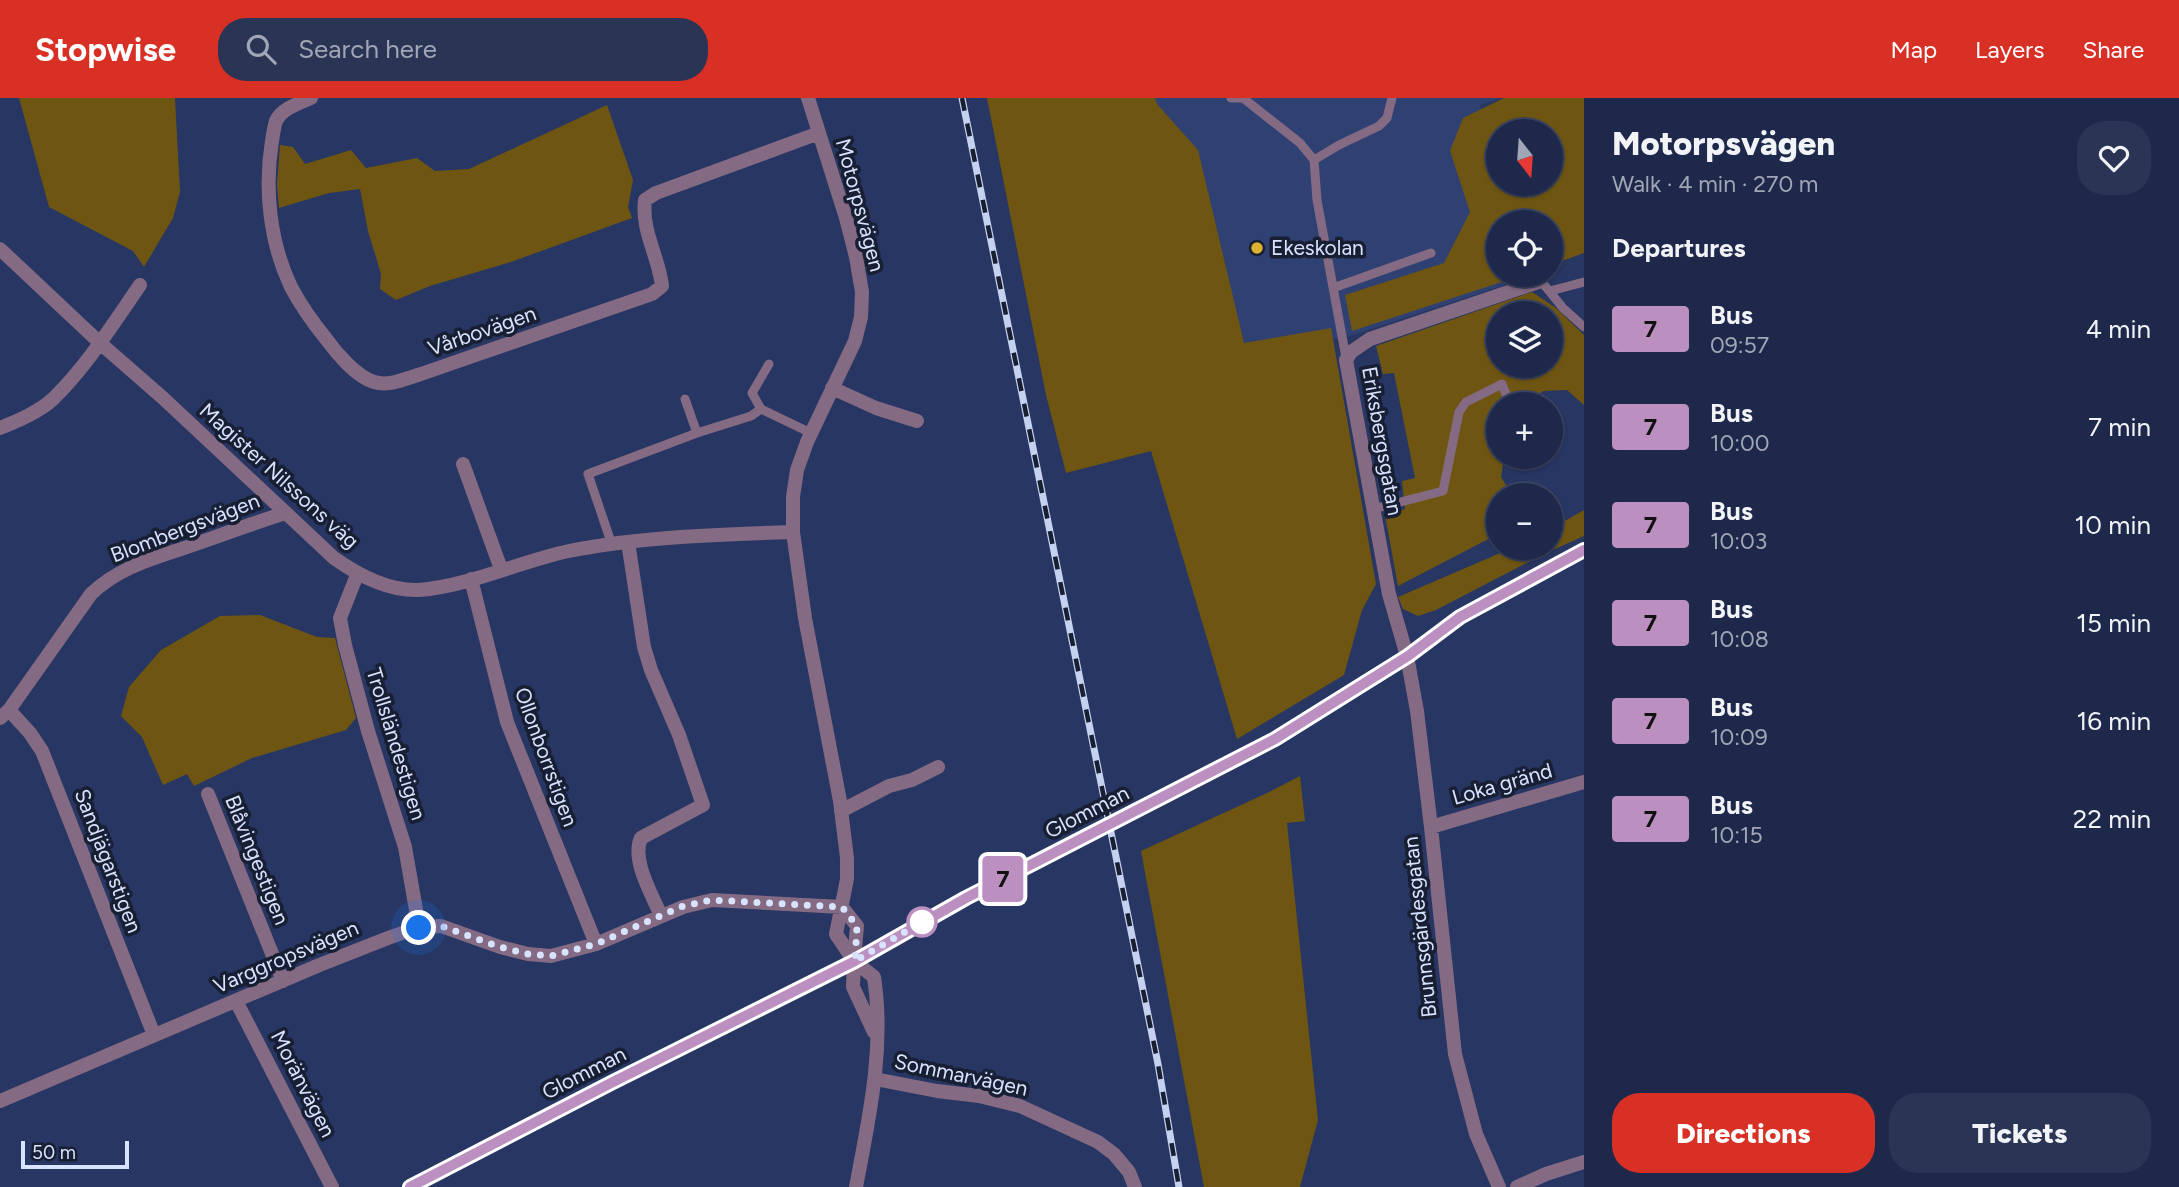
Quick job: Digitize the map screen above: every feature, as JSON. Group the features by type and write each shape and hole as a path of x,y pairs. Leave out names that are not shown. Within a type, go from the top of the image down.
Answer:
{"street":[{"name":"Vårbovägen","path":"311,98 284,111 276,120 267,168 269,210 291,286 337,354 355,371 374,382 390,383 421,374 652,294 662,286 661,273 643,211 645,200 656,193 819,133"},
{"name":"Motorpsvägen","path":"807,98 846,218 862,292 861,317 855,341 811,433 797,470 793,497 793,532 805,618 841,811 847,859 847,879 836,934 855,961 874,977 878,1004 875,1079 856,1187"},
{"name":"Magister Nilssons väg","path":"0,249 334,558 357,575 417,590 471,579 569,551 628,542 793,532"},
{"path":"0,428 52,401 100,343 140,285"},
{"name":"Eriksbergsgatan","path":"1408,656 1389,594 1346,360 1358,345 1370,339 1543,287"},
{"path":"832,388 876,408 917,421"},
{"path":"463,464 501,569"},
{"name":"Blombergsvägen","path":"5,714 91,594 104,582 148,560 285,513"},
{"path":"628,542 644,647 703,805 641,838 637,846 639,862 661,916"},
{"name":"Glomman","path":"410,1187 855,961 956,903 1275,739 1408,656 1460,617 1584,550"},
{"name":"Trollsländestigen","path":"357,575 340,618 368,731 405,846 419,928"},
{"name":"Ollonborrstigen","path":"471,579 507,722 596,944"},
{"name":"Brunnsgärdesgatan","path":"1408,656 1431,827 1455,1054 1476,1134 1499,1187"},
{"name":"Sandjägarstigen","path":"5,714 30,733 42,751 154,1035"},
{"path":"841,811 889,786 912,780 938,767"},
{"name":"Loka gränd","path":"1431,827 1584,782"},
{"name":"Blåvingestigen","path":"208,793 283,981"},
{"name":"Varggropsvägen","path":"0,1101 283,981 419,928 441,926 500,947 551,956 596,944 683,906 712,900 842,907"},
{"path":"855,961 853,987 876,1038"},
{"name":"Moränvägen","path":"236,1001 332,1187"},
{"name":"Sommarvägen","path":"875,1079 979,1096 1020,1106 1098,1142 1114,1154 1129,1172 1135,1187"},
{"path":"1517,1187 1584,1162"}],"lane":[{"path":"1231,98 1243,98 1300,143 1314,160 1317,200 1346,360"},
{"path":"1314,160 1378,126 1387,118 1392,98"},
{"path":"1333,288 1431,253"},
{"path":"1563,284 1584,282"},
{"path":"1547,287 1584,327"},
{"path":"769,364 752,393 761,409 811,433"},
{"path":"1373,509 1443,491 1459,412 1466,402 1502,384 1505,392"},
{"path":"685,398 697,433"},
{"path":"612,545 588,474 751,416 761,409"}],"shaded area":[{"path":"19,98 175,98 180,192 173,218 144,267 133,251 49,207"},
{"name":"Ekeskolan","path":"987,98 1501,98 1480,105 1486,121 1486,196 1498,196 1498,210 1486,210 1486,287 1499,287 1353,335 1258,357"},
{"path":"987,98 1155,98 1157,104 1198,150 1244,343 1331,328 1376,584 1362,610 1344,675 1237,739 1151,451 1066,473 1046,395"},
{"path":"1504,98 1584,98 1584,253 1563,261 1563,210 1486,210 1486,287 1352,331 1345,295 1444,263 1470,212 1450,151 1463,118"},
{"path":"607,105 633,180 628,207 632,218 396,300 380,289 381,274 368,231 360,189 329,193 279,208 277,184 280,145 293,147 305,164 351,150 366,168 417,158 435,171 469,169"},
{"path":"1532,292 1546,301 1506,301"},
{"path":"1486,308 1486,378 1563,378 1563,315 1584,335 1584,405 1567,390 1486,392 1486,469 1502,469 1501,477 1505,483 1486,483 1486,540 1398,586 1385,515 1405,509 1402,481 1415,478 1394,373 1383,374 1376,346"},
{"path":"1584,510 1584,536 1563,545 1563,522"},
{"path":"1486,559 1532,560 1436,610 1418,616 1403,609 1398,597"},
{"path":"260,615 317,637 335,638 356,718 346,730 252,758 194,786 187,774 163,785 142,737 121,716 129,687 161,650 220,616"},
{"path":"1300,776 1305,821 1287,823 1318,1120 1300,1187 1204,1187 1141,851"}],"railway":[{"path":"962,98 1158,1064 1179,1187"}],"bus line":[{"name":"7","path":"410,1187 855,961 966,898 1275,739 1408,656 1460,617 1584,550"}],"place":[{"name":"Ekeskolan","path":"1257,248"}],"route":[{"path":"419,928 441,926 500,947 551,956 596,944 683,906 712,900 842,907 857,926 855,961 922,922"}]}
